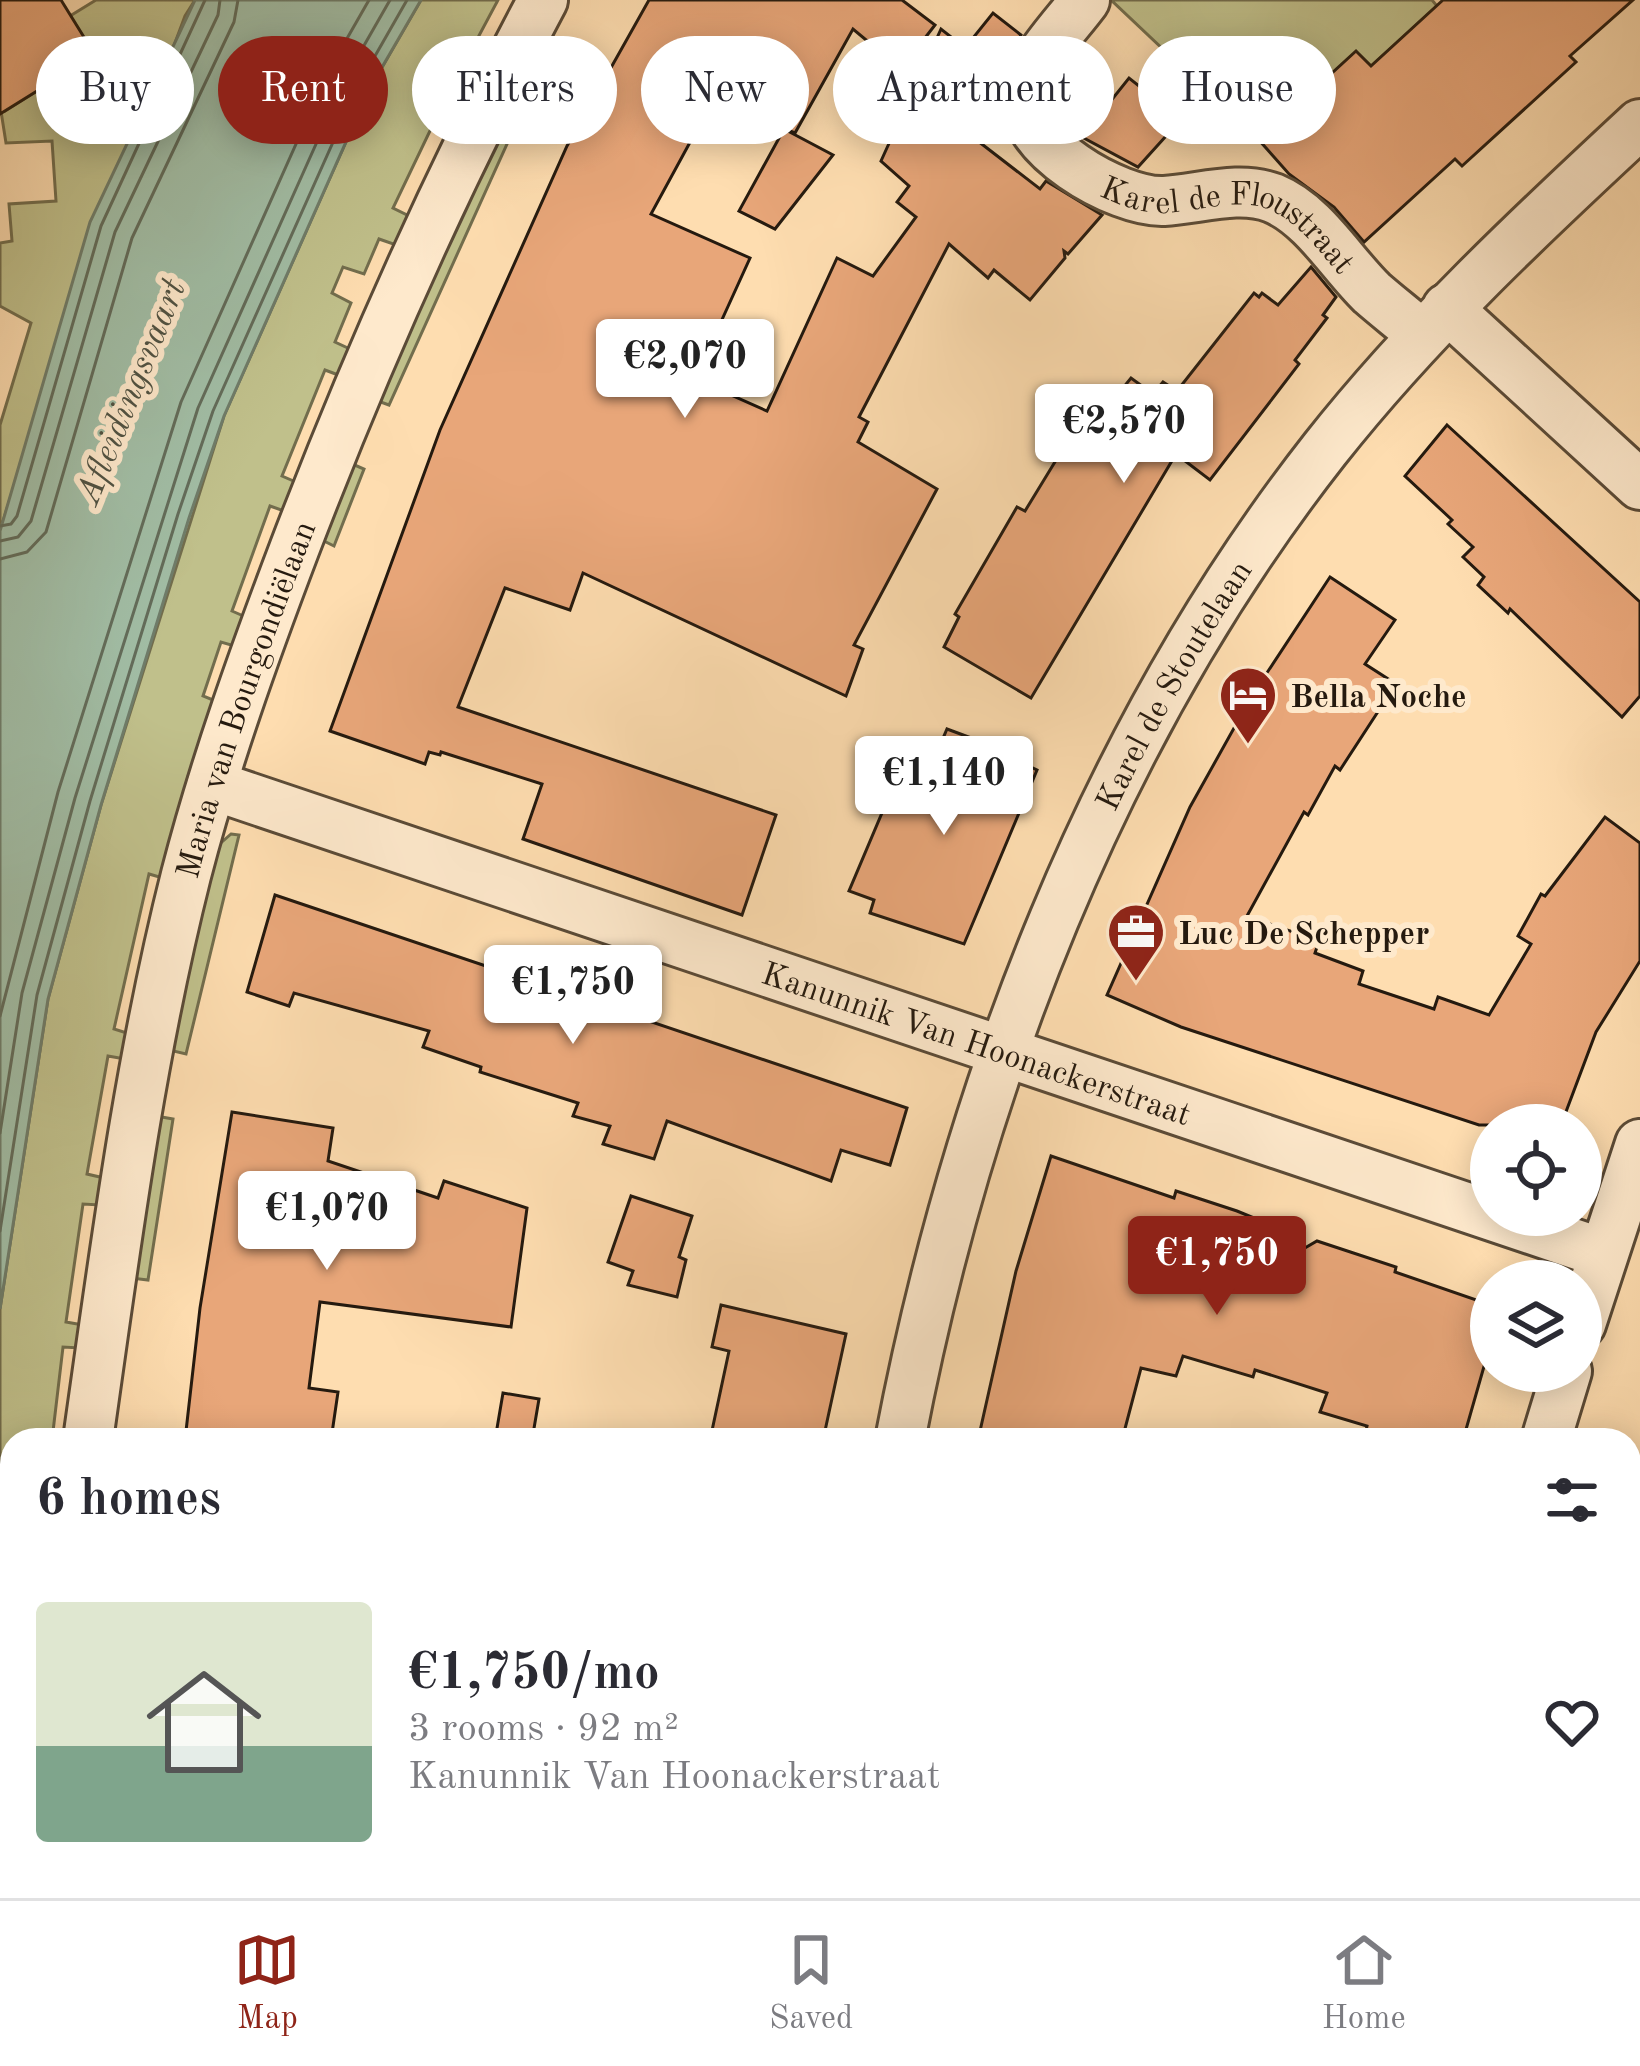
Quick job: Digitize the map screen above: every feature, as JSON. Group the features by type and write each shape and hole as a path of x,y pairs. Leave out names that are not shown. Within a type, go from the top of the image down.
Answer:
{"street":[{"name":"Maria van Bourgondiëlaan","path":"90,1428 139,1082 187,873 232,711 364,373 421,242 543,0"},
{"name":"Karel de Floustraat","path":"1085,0 1032,74 1024,93 1025,117 1039,137 1103,187 1129,196 1161,201 1259,194 1279,201 1298,214 1372,292 1434,321 1640,485"},
{"name":"Karel de Stoutelaan","path":"903,1428 959,1188 1002,1053 1092,836 1157,700 1324,451 1434,321 1640,124"},
{"name":"Kanunnik Van Hoonackerstraat","path":"212,785 1602,1253"},
{"path":"1600,1260 1640,1144"},
{"path":"1550,1428 1561,1392"}],"green space":[{"path":"96,0 195,0 178,36 82,36 70,16"},
{"path":"421,0 498,0 479,36 412,36 412,144 424,144 393,208 409,216 396,245 379,239 364,274 343,267 332,293 351,303 335,342 352,350 341,376 325,370 282,476 298,483 287,512 270,506 232,611 248,618 238,647 221,642 203,696 218,702 166,879 149,874 114,1029 130,1034 125,1059 108,1056 87,1174 104,1178 100,1205 83,1204 66,1322 83,1325 80,1348 63,1347 53,1428 0,1428 0,1309 48,999 101,805 224,416 345,144 388,144 388,57"},
{"path":"1111,0 1432,0 1437,6 1371,66 1356,52 1336,70 1336,36 1149,36"},
{"path":"36,91 36,142 6,143 0,105 5,111"},
{"path":"52,144 138,144 29,437 0,531 0,425 31,323 0,306 0,243 12,241 9,204 56,201"},
{"path":"491,144 507,144 389,405 375,400"},
{"path":"350,463 364,469 334,546 320,539"},
{"path":"231,834 239,835 186,1054 169,1050 214,849"},
{"path":"156,1116 173,1119 148,1280 131,1278"}],"water":[{"name":"Afleidingsvaart","path":"195,0 421,0 388,57 388,36 218,36 218,144 345,144 224,416 101,805 48,999 0,1309 0,531 90,222 127,144 194,144 194,36 178,36"}],"building":[{"path":"0,0 61,0 83,36 36,36 36,92 0,114"},
{"path":"649,0 902,0 935,25 926,36 861,36 853,29 849,36 833,36 833,65 809,108 809,36 641,36 641,144 689,144 651,214 750,258 695,379 767,411 837,258 873,276 916,217 897,202 909,186 881,161 889,144 982,144 1040,189 1046,181 1102,215 1068,254 1064,251 1065,258 1030,300 994,270 988,278 949,244 859,417 868,422 858,442 937,489 854,645 863,649 846,696 583,573 570,610 505,588 458,707 776,815 742,915 523,839 542,784 441,752 429,752 425,764 330,731 440,430 567,146 617,144 617,57"},
{"path":"1443,0 1633,0 1570,56 1576,62 1462,166 1455,159 1364,242 1334,207 1289,174 1263,144 1336,144 1336,69 1356,51 1371,66"},
{"path":"993,13 1021,36 975,36"},
{"path":"1129,78 1138,85 1138,144 1159,144 1138,167 1095,144 1114,144 1114,97"},
{"path":"809,142 833,155 775,229 739,211 776,144"},
{"path":"1311,267 1336,297 1323,315 1327,318 1295,360 1299,364 1210,480 1176,454 1031,698 944,647 959,617 955,614 1017,507 1025,511 1061,452 1068,456 1131,378 1153,394 1163,382 1177,391 1254,293 1278,305"},
{"path":"1447,425 1640,602 1640,696 1622,717 1510,609 1508,613 1478,585 1484,577 1463,557 1473,547 1405,476"},
{"path":"1330,577 1395,620 1365,664 1396,684 1340,770 1335,766 1308,815 1304,812 1247,916 1319,941 1315,953 1363,971 1359,984 1434,1009 1438,997 1489,1015 1531,944 1518,936 1541,894 1545,896 1605,817 1640,843 1640,961 1596,1032 1569,1104 1470,1104 1470,1122 1181,1027 1107,995 1190,807 1253,694"},
{"path":"947,729 1001,749 999,752 1037,770 964,944 870,913 874,900 849,891 901,768 926,778"},
{"path":"275,895 907,1108 890,1165 841,1150 831,1181 667,1121 654,1159 603,1144 610,1126 573,1116 578,1103 480,1072 481,1067 423,1047 429,1031 294,993 289,1006 247,992"},
{"path":"232,1112 333,1128 328,1161 438,1198 444,1181 527,1208 511,1327 320,1302 309,1388 338,1392 333,1428 186,1428 200,1308"},
{"path":"1051,1156 1174,1198 1176,1191 1237,1211 1286,1231 1298,1252 1317,1241 1470,1298 1470,1392 1477,1392 1466,1428 1367,1428 1320,1412 1327,1393 1255,1370 1253,1377 1183,1356 1176,1376 1141,1368 1125,1428 981,1428 1016,1271"},
{"path":"631,1196 692,1216 679,1257 686,1260 677,1297 628,1285 633,1271 608,1262"},
{"path":"721,1305 846,1334 826,1428 713,1428 729,1351 712,1347"},
{"path":"503,1393 539,1399 534,1428 497,1428"}],"place":[{"name":"Bella Noche","path":"1248,746"},
{"name":"Luc De Schepper","path":"1136,983"}]}
